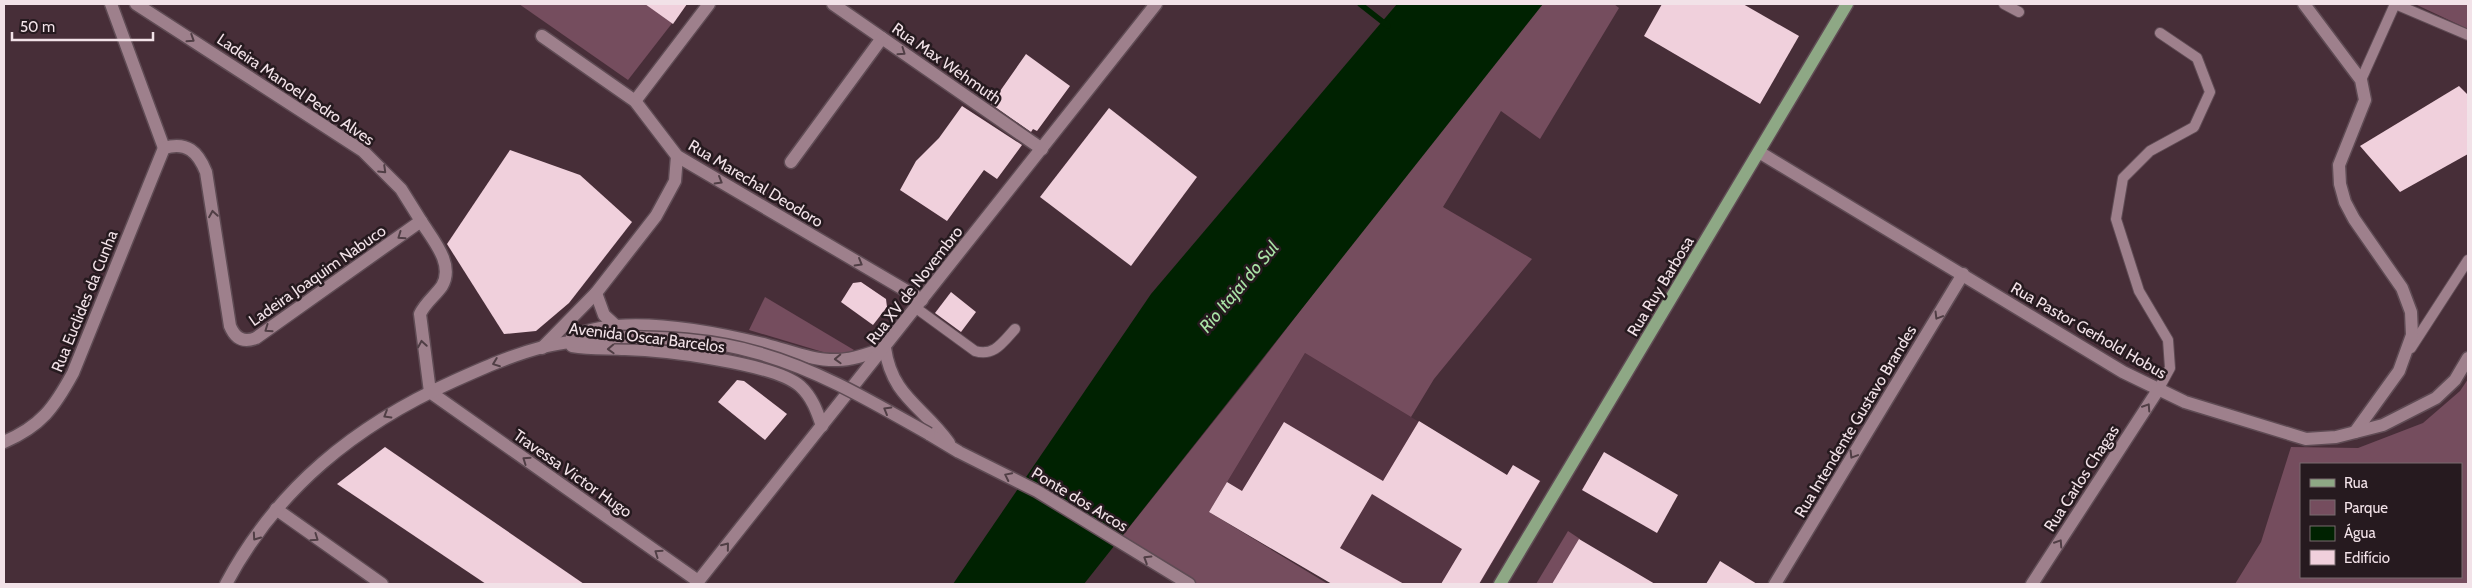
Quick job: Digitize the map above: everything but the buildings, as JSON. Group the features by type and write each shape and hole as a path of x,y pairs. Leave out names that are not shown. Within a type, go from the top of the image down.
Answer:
{"main road":[{"name":"Rua Ruy Barbosa","path":"1500,584 1847,4"}],"street":[{"path":"111,4 164,148"},
{"name":"Ladeira Manoel Pedro Alves","path":"136,4 363,151 401,190 421,222"},
{"path":"635,101 709,4"},
{"name":"Rua Max Wehmuth","path":"833,4 1042,149"},
{"name":"Rua XV de Novembro","path":"697,583 1156,4"},
{"path":"2304,4 2361,80 2364,100 2339,165 2340,184 2345,202 2354,219 2402,288 2411,312 2412,335 2400,371 2354,432"},
{"name":"Rua Marechal Deodoro","path":"542,36 635,101 677,156 919,304"},
{"path":"791,162 882,38"},
{"name":"Ladeira Joaquim Nabuco","path":"164,148 174,145 186,147 201,160 206,172 230,326 233,335 241,340 248,341 256,338 421,222"},
{"name":"Rua Euclides da Cunha","path":"4,442 25,433 45,418 61,396 73,373 164,148"},
{"name":"Rua Pastor Gerhold Hobus","path":"1759,152 2116,368 2185,402 2306,439 2336,437 2383,424 2436,398 2455,380 2468,358"},
{"path":"542,348 596,293 656,216 675,180 677,156"},
{"path":"421,222 440,252 445,264 446,276 441,286 424,306 420,314 430,392"},
{"name":"Rua Intendente Gustavo Brandes","path":"1775,584 1963,274"},
{"path":"226,584 276,509 304,479 339,447 386,415 430,392 479,370 542,348 615,332 604,315 596,293"},
{"name":"Avenida Oscar Barcelos","path":"615,332 665,327 711,332 818,359 838,360 852,358 885,348"},
{"name":"Ponte dos Arcos","path":"615,332 680,339 756,352 840,385 956,450 1038,491 1189,584"},
{"path":"711,332 747,366"},
{"name":"Avenida Oscar Barcelos","path":"559,344 590,350 624,348 667,352 783,374 809,396 822,426"},
{"path":"885,348 888,367 895,384 938,428 956,450"},
{"path":"783,374 818,359"},
{"name":"Rua Carlos Chagas","path":"2032,584 2158,390"},
{"name":"Travessa Victor Hugo","path":"430,392 697,583"},
{"path":"276,509 382,584"}],"lane":[{"path":"2004,4 2019,12"},
{"path":"2361,80 2395,4 2468,35"},
{"path":"2158,390 2170,368 2168,340 2140,291 2116,219 2123,178 2150,151 2194,127 2210,92 2197,58 2160,33"},
{"path":"2407,353 2468,260"},
{"path":"919,304 975,351 983,354 993,351 1015,329"}],"shaded area":[{"path":"1305,353 1507,475 1513,465 1541,481 1480,584 1332,584 1209,512"}],"green space":[{"path":"519,4 687,4 628,80"},
{"path":"1537,4 1614,4 1619,8 1540,139 1501,111 1443,207 1532,259 1434,379 1411,417 1305,353 1209,512 1328,584 1197,584 1119,540 1253,372"},
{"path":"2468,4 2468,29 2417,5"},
{"path":"765,297 854,350 843,358 749,330"},
{"path":"2468,379 2468,584 2235,584 2261,542 2291,447 2358,448 2423,423 2460,391"},
{"path":"1568,531 1580,539 1553,584 1536,584"}],"water":[{"name":"Rio Itajaí do Sul","path":"1397,4 1543,4 1084,584 953,584 1151,294"}],"waterway":[{"path":"1360,4 1388,26"}]}
